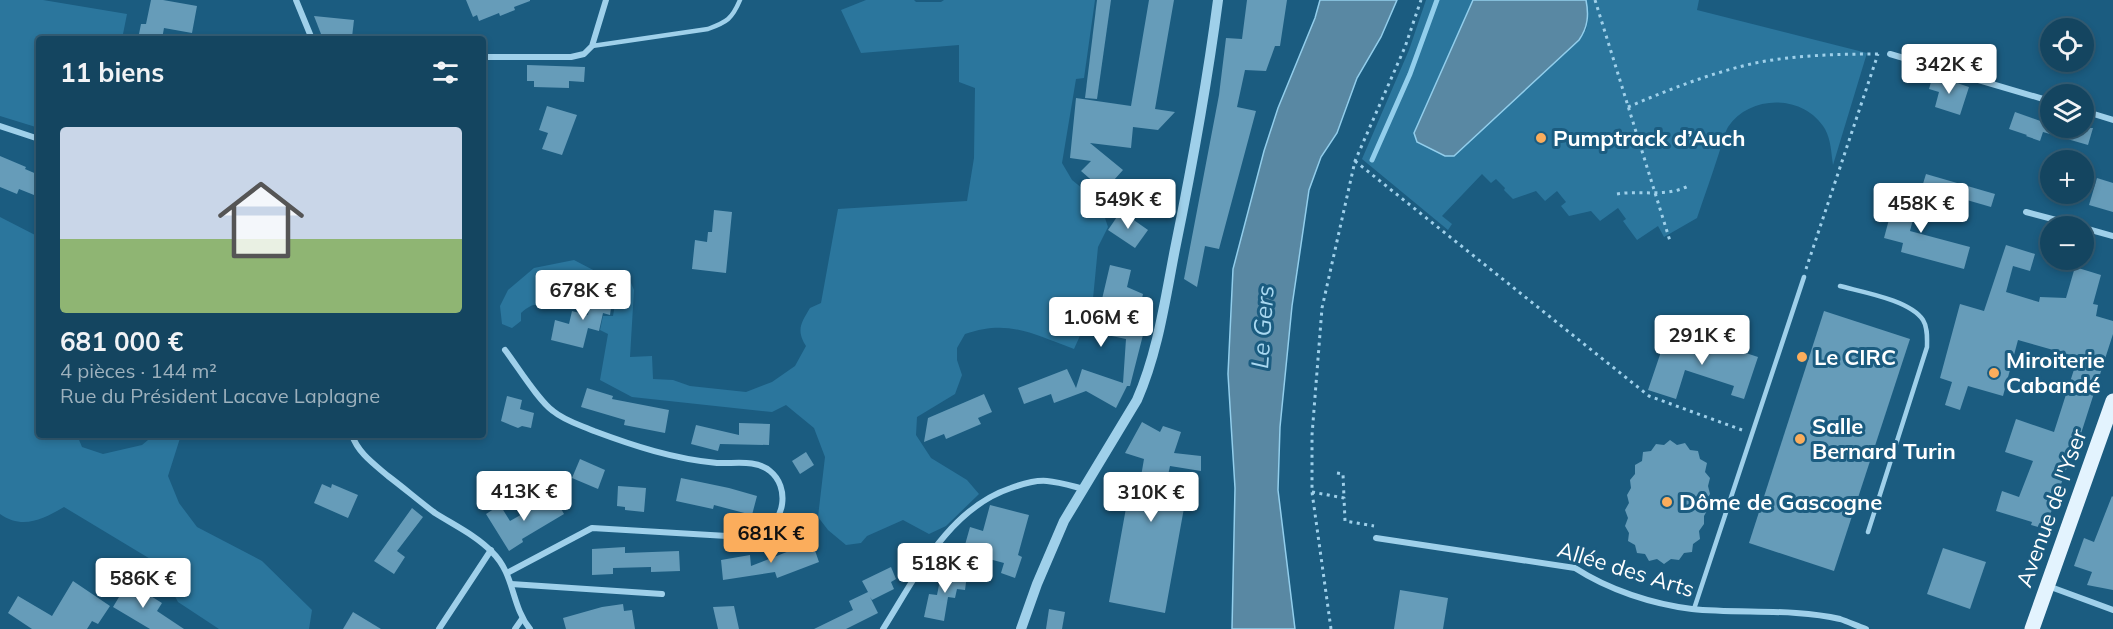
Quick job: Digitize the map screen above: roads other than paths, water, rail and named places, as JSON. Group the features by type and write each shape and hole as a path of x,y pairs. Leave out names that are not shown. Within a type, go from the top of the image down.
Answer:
{"main road":[{"name":"Avenue de l'Yser","path":"2032,629 2113,401"}],"street":[{"path":"296,0 311,36"},
{"path":"486,57 571,57 584,54 592,46 606,0"},
{"path":"1021,629 1064,521 1137,400 1152,359 1195,147 1218,0"},
{"path":"1890,54 2040,98"},
{"path":"2094,114 2113,120"},
{"path":"0,126 36,138"},
{"path":"2026,212 2041,216"},
{"path":"2094,231 2113,236"},
{"path":"505,350 550,409 566,420 645,450 716,463 757,464 769,470 778,479 783,490 780,513 763,532 744,537 592,528 507,573"},
{"path":"354,438 362,452 378,468 434,511 491,550 507,573 522,619 531,629"},
{"path":"883,629 936,547 978,504 1000,491 1035,482 1046,481 1084,489"},
{"name":"Allée des Arts","path":"1376,538 1575,568 1596,582 1626,593 1679,607 1786,613 1840,619 1866,629"},
{"path":"439,629 491,550"},
{"path":"511,584 662,594"},
{"path":"2047,586 2113,610"},
{"path":"515,629 522,619"}],"lane":[{"path":"592,46 708,29 721,24 734,14 740,0"},
{"path":"1694,609 1804,277"},
{"path":"1840,286 1892,300 1909,308 1923,319 1927,333 1927,347 1868,532"}],"water":[{"name":"Le Gers","path":"1320,0 1397,0 1381,37 1357,78 1337,133 1321,157 1309,190 1292,306 1280,427 1278,490 1295,629 1232,629 1235,488 1228,374 1233,269 1264,151 1278,108 1315,18"},
{"path":"1473,0 1586,0 1587,21 1579,40 1454,156 1445,156 1417,142 1414,133"}],"waterway":[{"path":"1372,160 1410,74 1437,0"}],"place":[{"name":"Pumptrack d’Auch","path":"1541,138"},
{"name":"Le CIRC","path":"1802,357"},
{"name":"Miroiterie Cabandé","path":"1994,373"},
{"name":"Salle Bernard Turin","path":"1800,439"},
{"name":"Dôme de Gascogne","path":"1667,502"}]}
